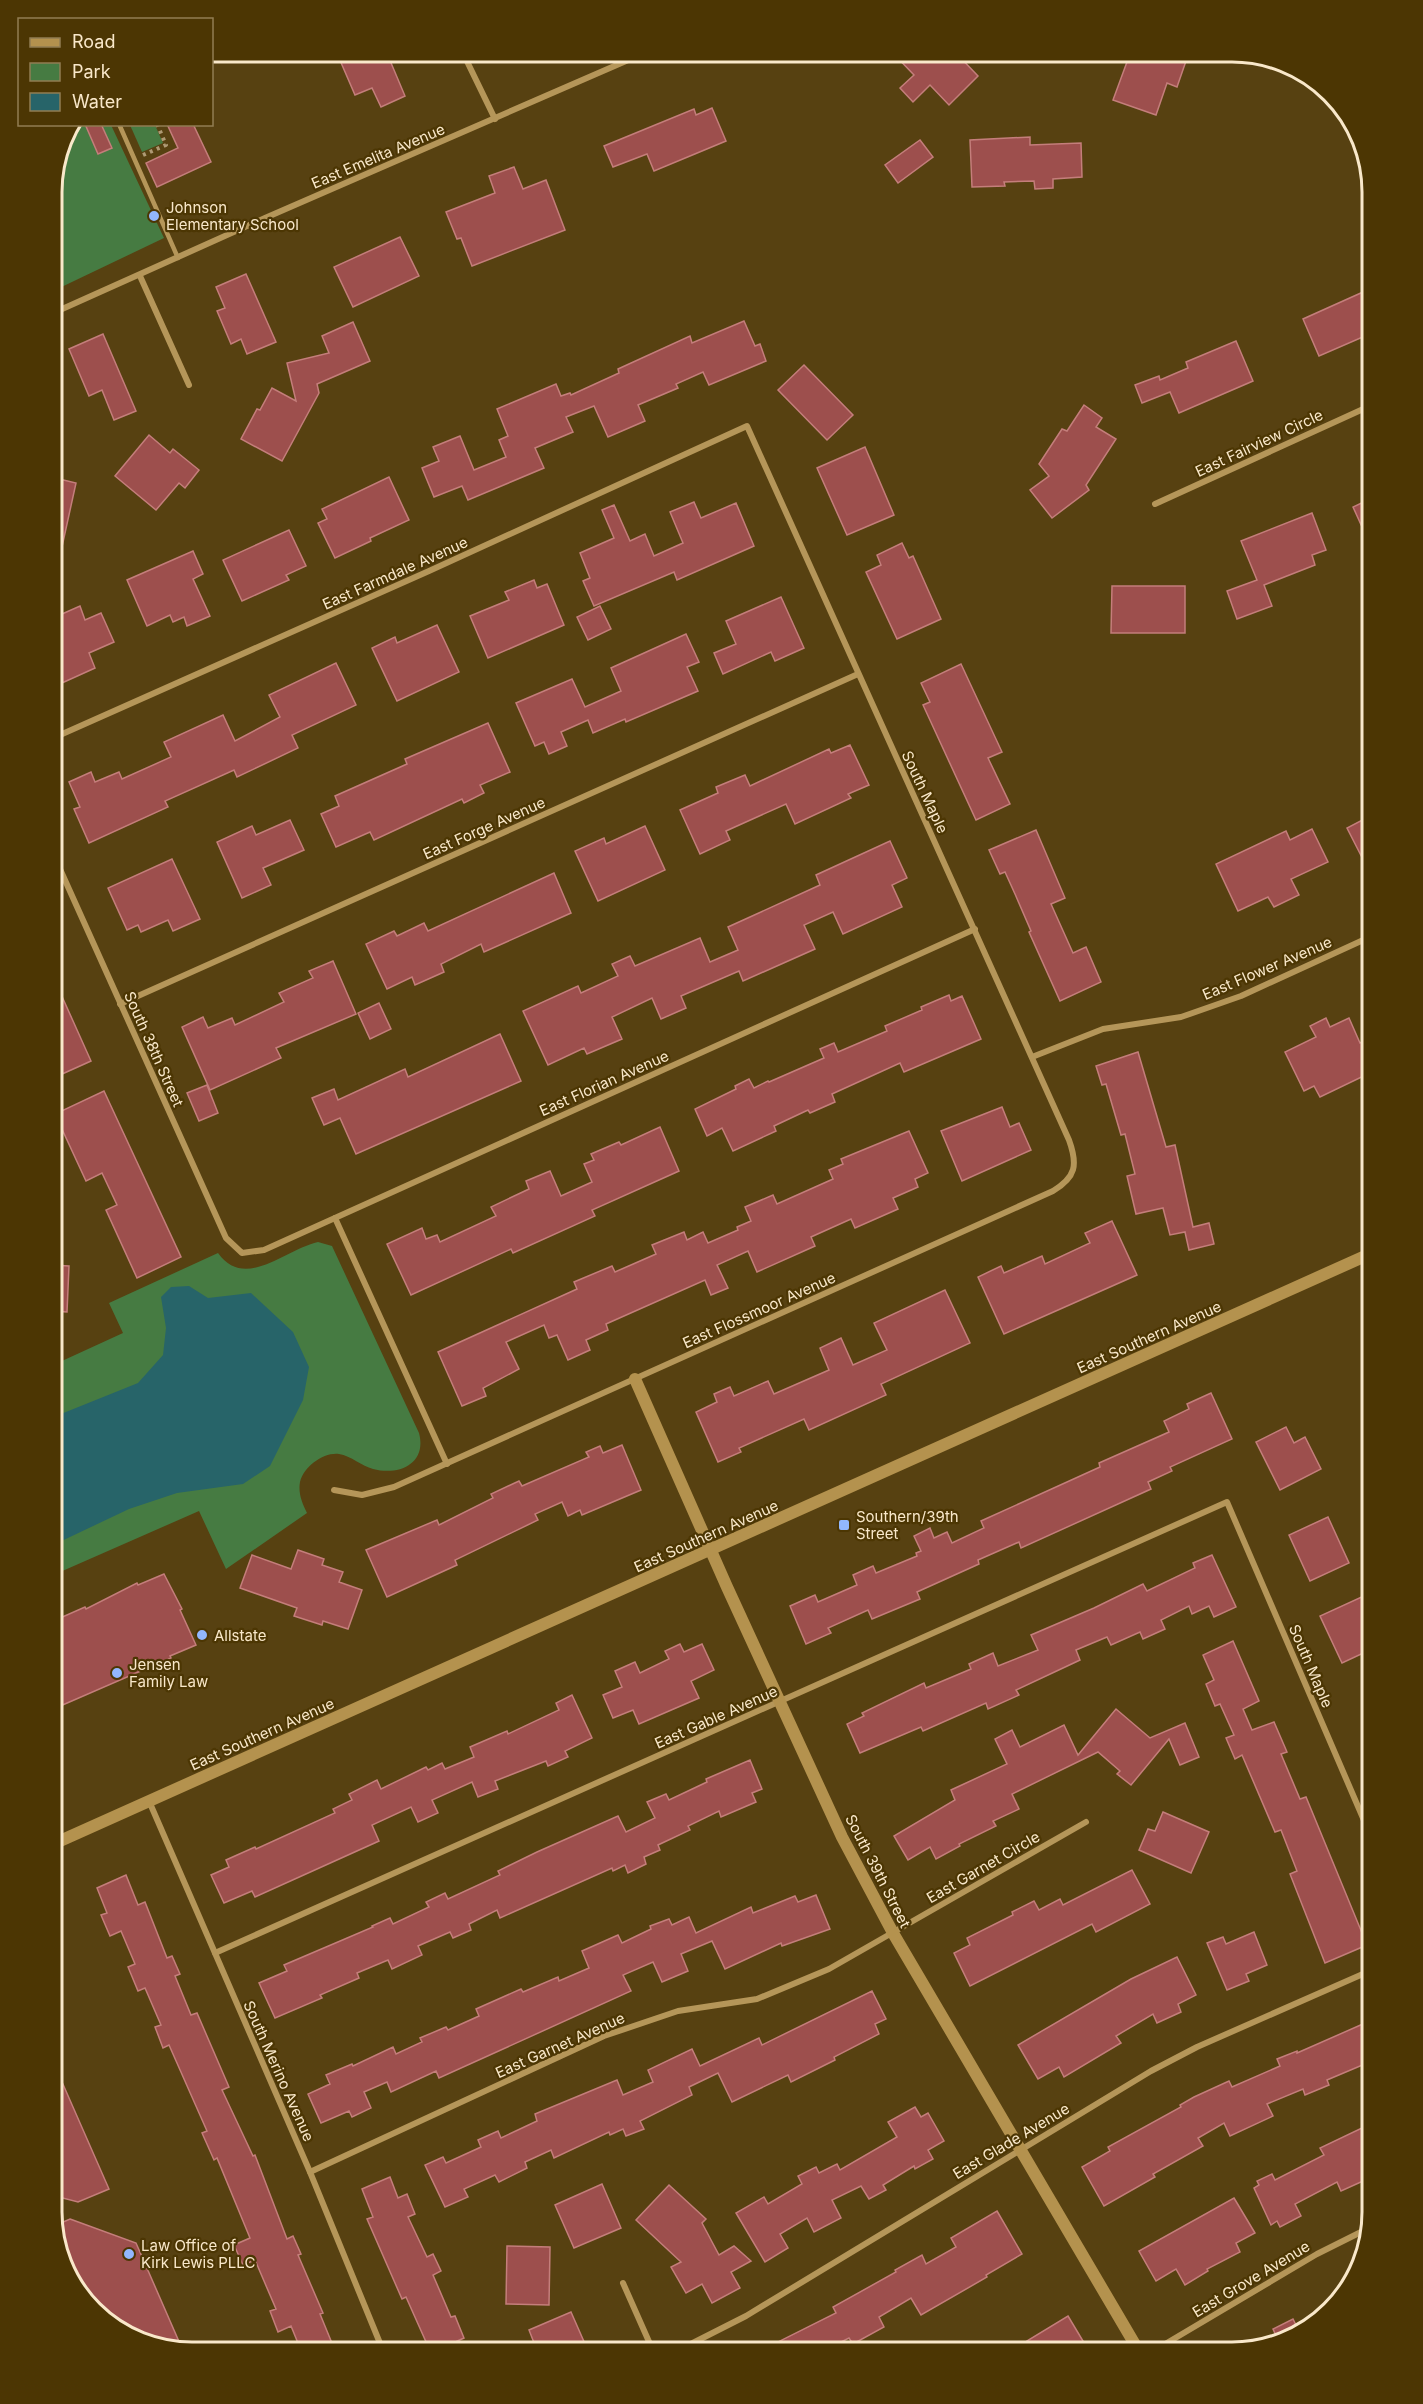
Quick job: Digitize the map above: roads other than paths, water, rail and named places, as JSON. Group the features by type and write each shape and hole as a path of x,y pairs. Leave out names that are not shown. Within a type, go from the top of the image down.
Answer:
{"main road":[{"name":"East Southern Avenue","path":"62,1840 1362,1258"},
{"name":"South 39th Street","path":"636,1379 711,1551 842,1837 892,1933 1133,2342"}],"street":[{"path":"467,62 495,119"},
{"name":"East Emelita Avenue","path":"62,309 265,218 624,62"},
{"path":"140,276 189,386"},
{"name":"East Fairview Circle","path":"1155,504 1362,410"},
{"name":"South Maple","path":"747,426 1032,1057 1072,1149 1074,1169"},
{"name":"East Farmdale Avenue","path":"62,734 747,426"},
{"name":"East Forge Avenue","path":"120,1004 858,674"},
{"name":"South 38th Street","path":"62,874 226,1238 242,1253"},
{"name":"East Florian Avenue","path":"242,1253 264,1250 975,929"},
{"name":"East Flower Avenue","path":"1032,1057 1103,1029 1181,1017 1241,996 1362,941"},
{"name":"East Flossmoor Avenue","path":"334,1490 362,1495 378,1492 447,1464 1053,1191 1070,1178 1074,1169"},
{"path":"334,1218 447,1464"},
{"name":"South Maple","path":"1227,1502 1362,1816"},
{"name":"East Gable Avenue","path":"214,1953 1227,1502"},
{"name":"South Merino Avenue","path":"149,1801 310,2172 380,2342"},
{"name":"East Garnet Circle","path":"892,1933 1086,1822"},
{"name":"East Garnet Avenue","path":"310,2172 604,2036 678,2011 757,1999 829,1969 892,1933"},
{"name":"East Glade Avenue","path":"695,2342 746,2316 1151,2071 1197,2047 1362,1974"},
{"name":"East Grove Avenue","path":"1169,2342 1317,2254 1360,2233"},
{"path":"623,2283 649,2342"}],"lane":[{"path":"120,126 178,258"}],"water":[{"path":"189,1286 208,1298 251,1293 293,1332 309,1367 303,1400 270,1466 243,1484 177,1493 129,1509 62,1541 62,1414 138,1383 163,1355 166,1328 161,1297 171,1287"}],"place":[{"name":"Johnson Elementary School","path":"154,216"},
{"name":"Southern/39th Street","path":"844,1525"},
{"name":"Allstate","path":"202,1635"},
{"name":"Jensen Family Law","path":"117,1673"},
{"name":"Law Office of Kirk Lewis PLLC","path":"129,2254"}]}
